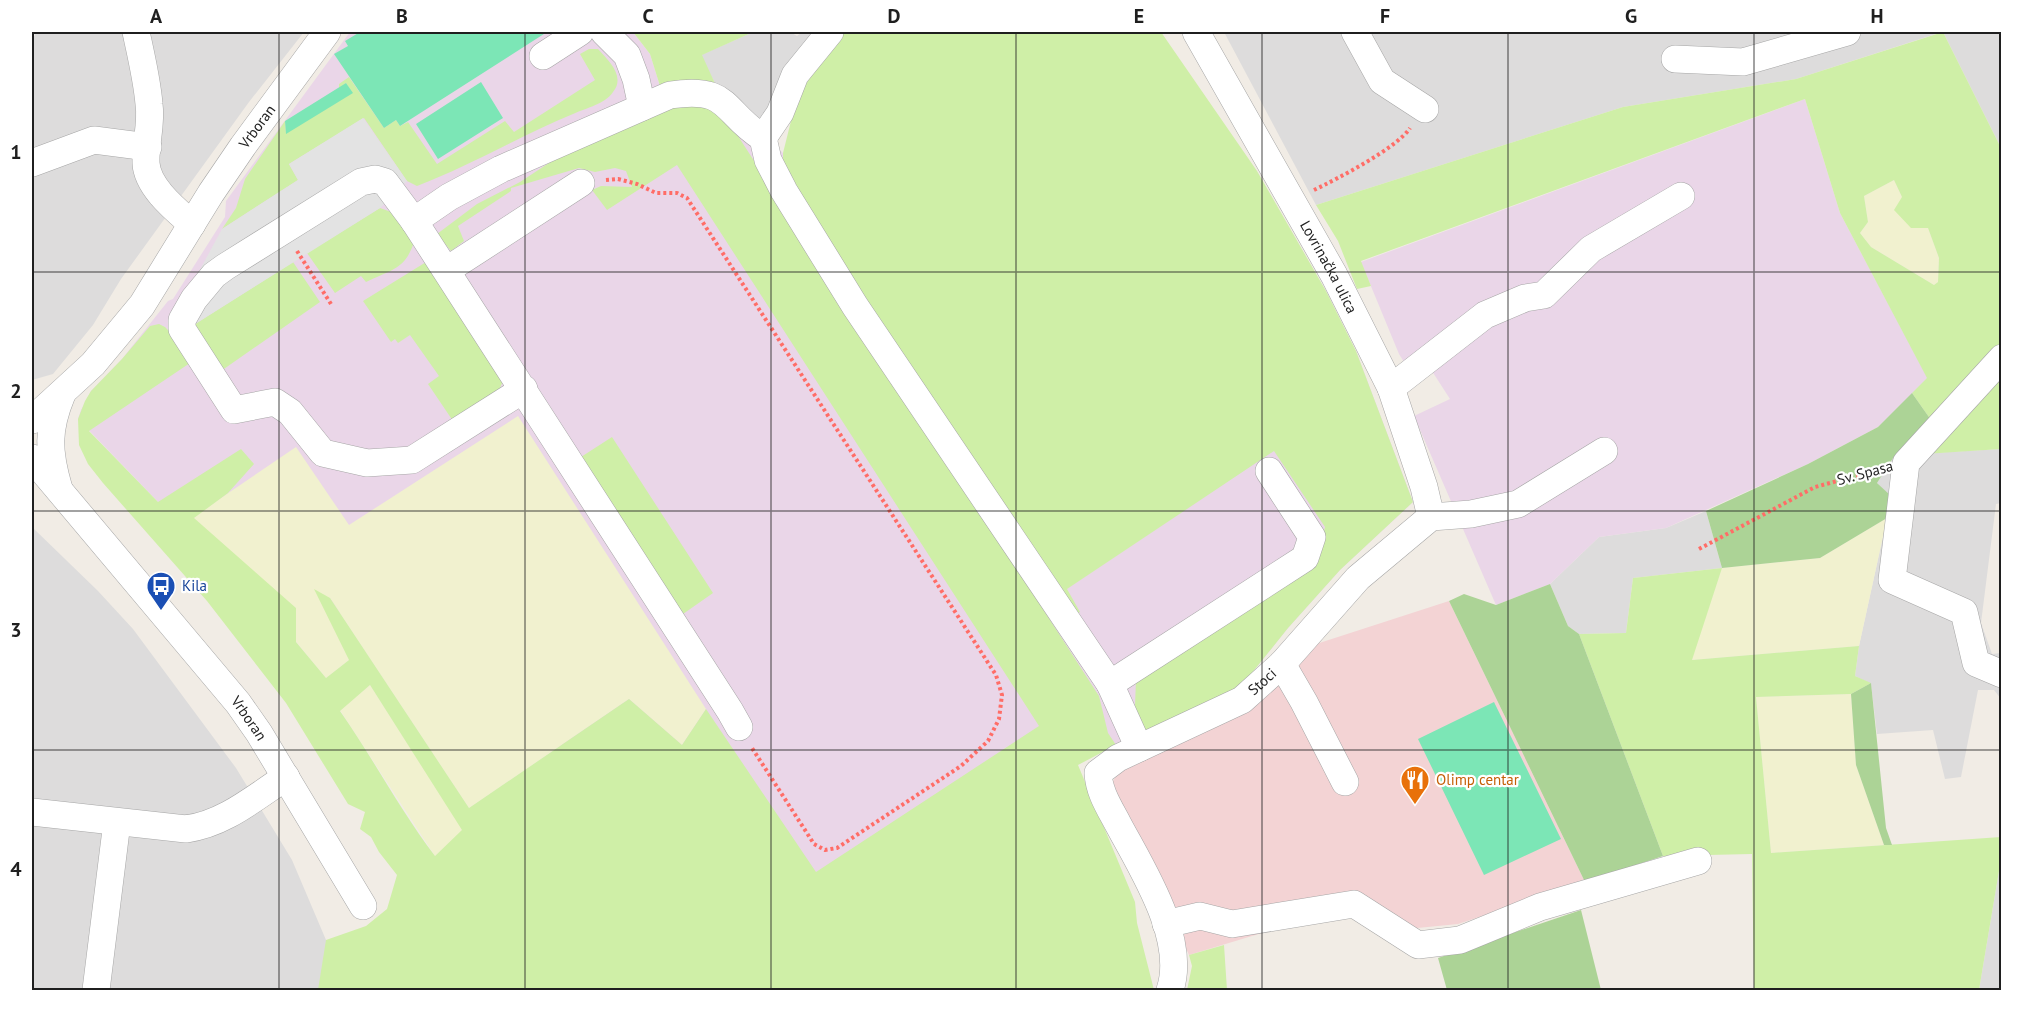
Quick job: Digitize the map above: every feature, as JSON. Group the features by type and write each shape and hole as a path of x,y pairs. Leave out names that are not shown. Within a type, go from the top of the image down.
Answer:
{"street":[{"path":"136,32 149,104 150,128 146,165 166,202 192,224"},
{"name":"Vrboran","path":"32,420 93,364 135,314 243,146 327,32"},
{"path":"543,56 580,32"},
{"path":"604,32 627,55 636,79 642,107"},
{"path":"763,138 780,113 795,75 830,32"},
{"name":"Lovrinačka ulica","path":"1196,32 1334,275 1390,388 1425,487 1431,518"},
{"path":"1355,32 1382,81 1421,107"},
{"path":"1675,59 1743,62 1847,32"},
{"path":"414,221 449,197 501,169 670,95 692,92 709,94 721,100 749,129 763,138 768,160 784,191 855,306 1110,684 1139,748"},
{"path":"32,163 94,140 148,147"},
{"path":"524,389 412,460 367,463 323,453 290,412 275,402 234,410 182,329 182,320 194,299 214,275 361,182 375,179 385,182 447,270 524,389 739,728"},
{"path":"447,270 581,183"},
{"path":"1390,388 1485,315 1525,298 1544,295 1591,249 1681,196"},
{"name":"Sv. Spasa","path":"1906,463 2001,358"},
{"path":"61,493 52,464 51,426 62,394"},
{"path":"1431,518 1471,514 1518,504 1604,451"},
{"name":"Vrboran","path":"32,458 238,703 286,777 363,906"},
{"path":"1906,463 1892,580 1964,612 1976,663 2001,674"},
{"path":"1110,684 1305,558 1312,537 1269,471"},
{"name":"Stoci","path":"1170,990 1174,978 1174,953 1166,924 1146,877 1101,792 1098,773 1107,765 1139,748 1242,700 1282,664 1358,578 1431,518"},
{"path":"1282,664 1345,782"},
{"path":"32,812 186,830 221,820 286,777"},
{"path":"96,990 117,822"},
{"path":"1166,924 1200,916 1232,924 1354,904 1418,945 1460,940 1540,907 1698,861"}],"path":[{"path":"1292,201 1337,179 1389,148 1406,134 1421,107"},
{"path":"581,183 618,179 637,184 657,194 677,193 687,198 996,675 1002,695 999,719 988,741 961,765 837,848 825,850 814,844 739,728"},
{"path":"301,257 331,304"},
{"name":"Sv. Spasa","path":"1699,549 1815,487 1906,463"}],"shaded area":[{"path":"34,32 304,32 249,102 121,279 93,325 53,374 32,380 32,37 35,36"},
{"path":"350,32 633,32 650,54 660,86 754,127 783,153 783,168 1356,351 1413,502 1340,570 1288,628 1247,679 809,898 158,502 78,419 91,391 122,359 168,301 173,299 225,217 226,201"},
{"path":"790,32 797,36 802,32 820,32 754,127 718,90 701,55 751,33"},
{"path":"1224,32 1942,32 1796,79 1623,107 1316,205"},
{"path":"1943,32 2001,32 2001,148"},
{"path":"1805,99 1840,213 1928,379 1878,427 1808,464 1666,528 1599,537 1550,584 1496,605 1414,416 1450,399 1430,368 1416,381 1399,354 1361,262"},
{"path":"363,118 407,181 380,208 192,326 183,301 222,229 298,180 289,164"},
{"path":"2001,449 2001,503 1996,504 1981,623 1992,654 2001,653 2001,699 1994,690 1978,690 1961,777 1945,779 1933,730 1877,734 1871,684 1855,676 1890,496 1877,483 1895,455"},
{"path":"1706,511 1722,568 1633,578 1626,633 1579,634 1568,626 1550,584 1599,537 1666,528"},
{"path":"32,527 98,591 133,629 236,768 292,860 326,940 373,958 354,990 32,990"},
{"path":"1449,601 1585,882 1458,924 1407,929 1361,903 1189,955 1112,784 1119,768 1307,647"},
{"path":"2001,859 2001,990 1979,990"}],"green space":[{"path":"360,32 547,32 400,126 396,120 384,128 334,54 348,46 345,41"},
{"path":"633,32 765,32 751,33 702,55 718,90 660,86 650,54"},
{"path":"841,32 1161,32 1257,171 1326,291 1356,351 1413,502 1340,570 1288,628 1247,679 1234,690 1145,732 1135,706 1136,679 1315,563 1325,527 1274,451 1067,589 1080,612 1073,616 880,327 783,168 783,153 797,97"},
{"path":"1943,32 2001,148 2001,344 1992,357 1931,420 1912,393 1927,378 1840,213 1805,99 1361,261 1371,286 1357,289 1338,241 1316,205 1623,107 1796,79","holes":["1894,180 1902,197 1894,210 1911,228 1928,228 1939,258 1938,282 1934,285 1871,247 1860,233 1868,222 1864,196"]},
{"path":"589,49 598,49 611,63 617,74 618,80 613,92 600,103 417,186 407,181 364,118 289,164 298,180 222,229 236,208 245,179 285,121 286,133 352,93 346,83 339,88 339,84 349,77 384,128 396,120 400,126 408,122 437,164 505,121 514,132 595,80 580,54"},
{"path":"481,82 503,118 438,159 416,124"},
{"path":"346,83 353,93 286,134 285,121"},
{"path":"690,102 719,111 738,136 1099,696 1108,733 1116,745 1078,765 1135,902 1137,923 1154,990 318,990 326,940 366,926 387,909 397,875 379,852 371,837 360,829 365,812 348,804 286,703 207,601 103,483 88,464 79,445 78,419 85,401 91,391 150,326 159,324 165,327 176,338 190,363 89,431 158,502 241,449 254,464 228,493 194,518 296,608 296,642 326,678 349,660 314,589 330,598 469,808 629,699 682,745 706,709 816,872 1039,726 677,165 607,210 592,190 601,186 632,187 626,171 615,168 595,172 579,168 511,188 511,191 458,226 464,241 451,251 437,234 477,204 621,125","holes":["370,685 462,830 435,856 340,711"]},
{"path":"1894,180 1902,197 1928,228 1939,258 1938,282 1934,285 1871,247 1860,233 1868,222 1864,196"},
{"path":"380,208 391,212 415,238 408,256 391,271 366,282 361,276 335,293 307,253"},
{"path":"431,259 504,379 498,392 453,421 428,384 439,376 410,335 398,343 395,339 391,342 363,301"},
{"path":"293,262 320,302 221,371 192,326"},
{"path":"2001,372 2001,449 1924,454"},
{"path":"1912,393 1931,420 1895,455 1877,483 1890,495 1887,518 1820,558 1722,568 1706,511 1808,464 1878,427"},
{"path":"518,416 706,709 682,745 629,699 469,808 330,598 349,660 326,678 193,517 296,447 349,525"},
{"path":"612,437 713,593 683,614 581,457"},
{"path":"1887,518 1859,646 1691,660 1722,568 1820,558"},
{"path":"1722,568 1692,660 1859,646 1855,676 1871,683 1851,694 1756,697 1771,853 2001,837 2001,859 1979,990 1754,990 1752,854 1663,856 1579,634 1626,633 1633,578"},
{"path":"1550,584 1568,626 1579,634 1663,856 1585,882 1449,601 1464,594 1496,605"},
{"path":"1871,683 1886,828 1892,845 1884,845 1856,765 1851,694"},
{"path":"370,685 463,830 435,856 340,710"},
{"path":"1851,694 1856,765 1884,845 1771,853 1756,697"},
{"path":"1494,702 1561,839 1484,875 1418,739"},
{"path":"1581,910 1601,990 1447,990 1438,958"},
{"path":"1224,945 1227,990 1187,990 1192,966 1189,955"}],"place":[{"name":"Kila","path":"161,612"},
{"name":"Olimp centar","path":"1415,806"}]}
